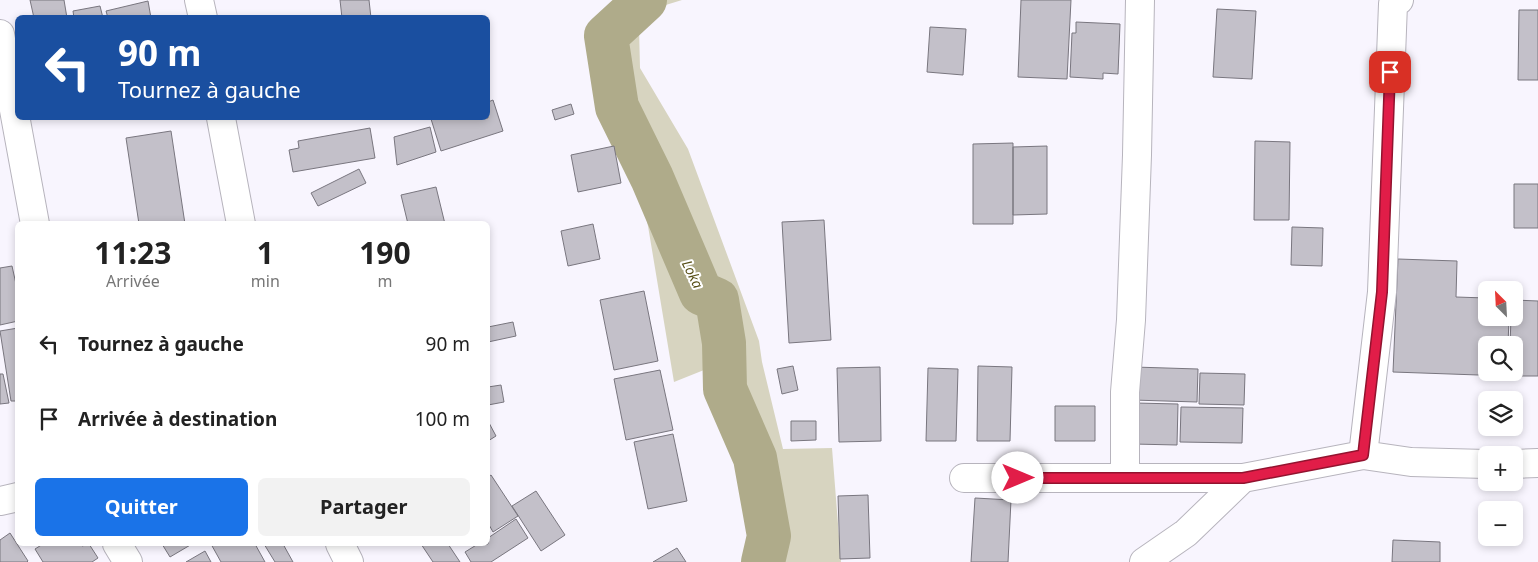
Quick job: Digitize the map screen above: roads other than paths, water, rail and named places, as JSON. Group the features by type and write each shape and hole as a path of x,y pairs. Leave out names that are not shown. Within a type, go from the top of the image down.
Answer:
{"street":[{"path":"199,0 202,15"},
{"path":"1125,478 1125,392 1131,320 1138,155 1140,0"},
{"path":"1363,455 1382,292 1393,4 1399,0"},
{"path":"0,34 15,118"},
{"path":"15,120 33,221"},
{"path":"221,120 241,221"},
{"path":"964,478 1243,478 1363,455 1411,462 1478,464"},
{"path":"1523,464 1538,464"},
{"path":"1144,562 1186,533 1243,478"},
{"path":"0,501 15,498"},
{"path":"118,546 128,562"},
{"path":"341,546 349,562"}],"waterway":[{"name":"Loka","path":"645,0 606,36 617,107 652,178 701,293 717,300 724,343 725,389 755,458 769,536 763,562"}]}
